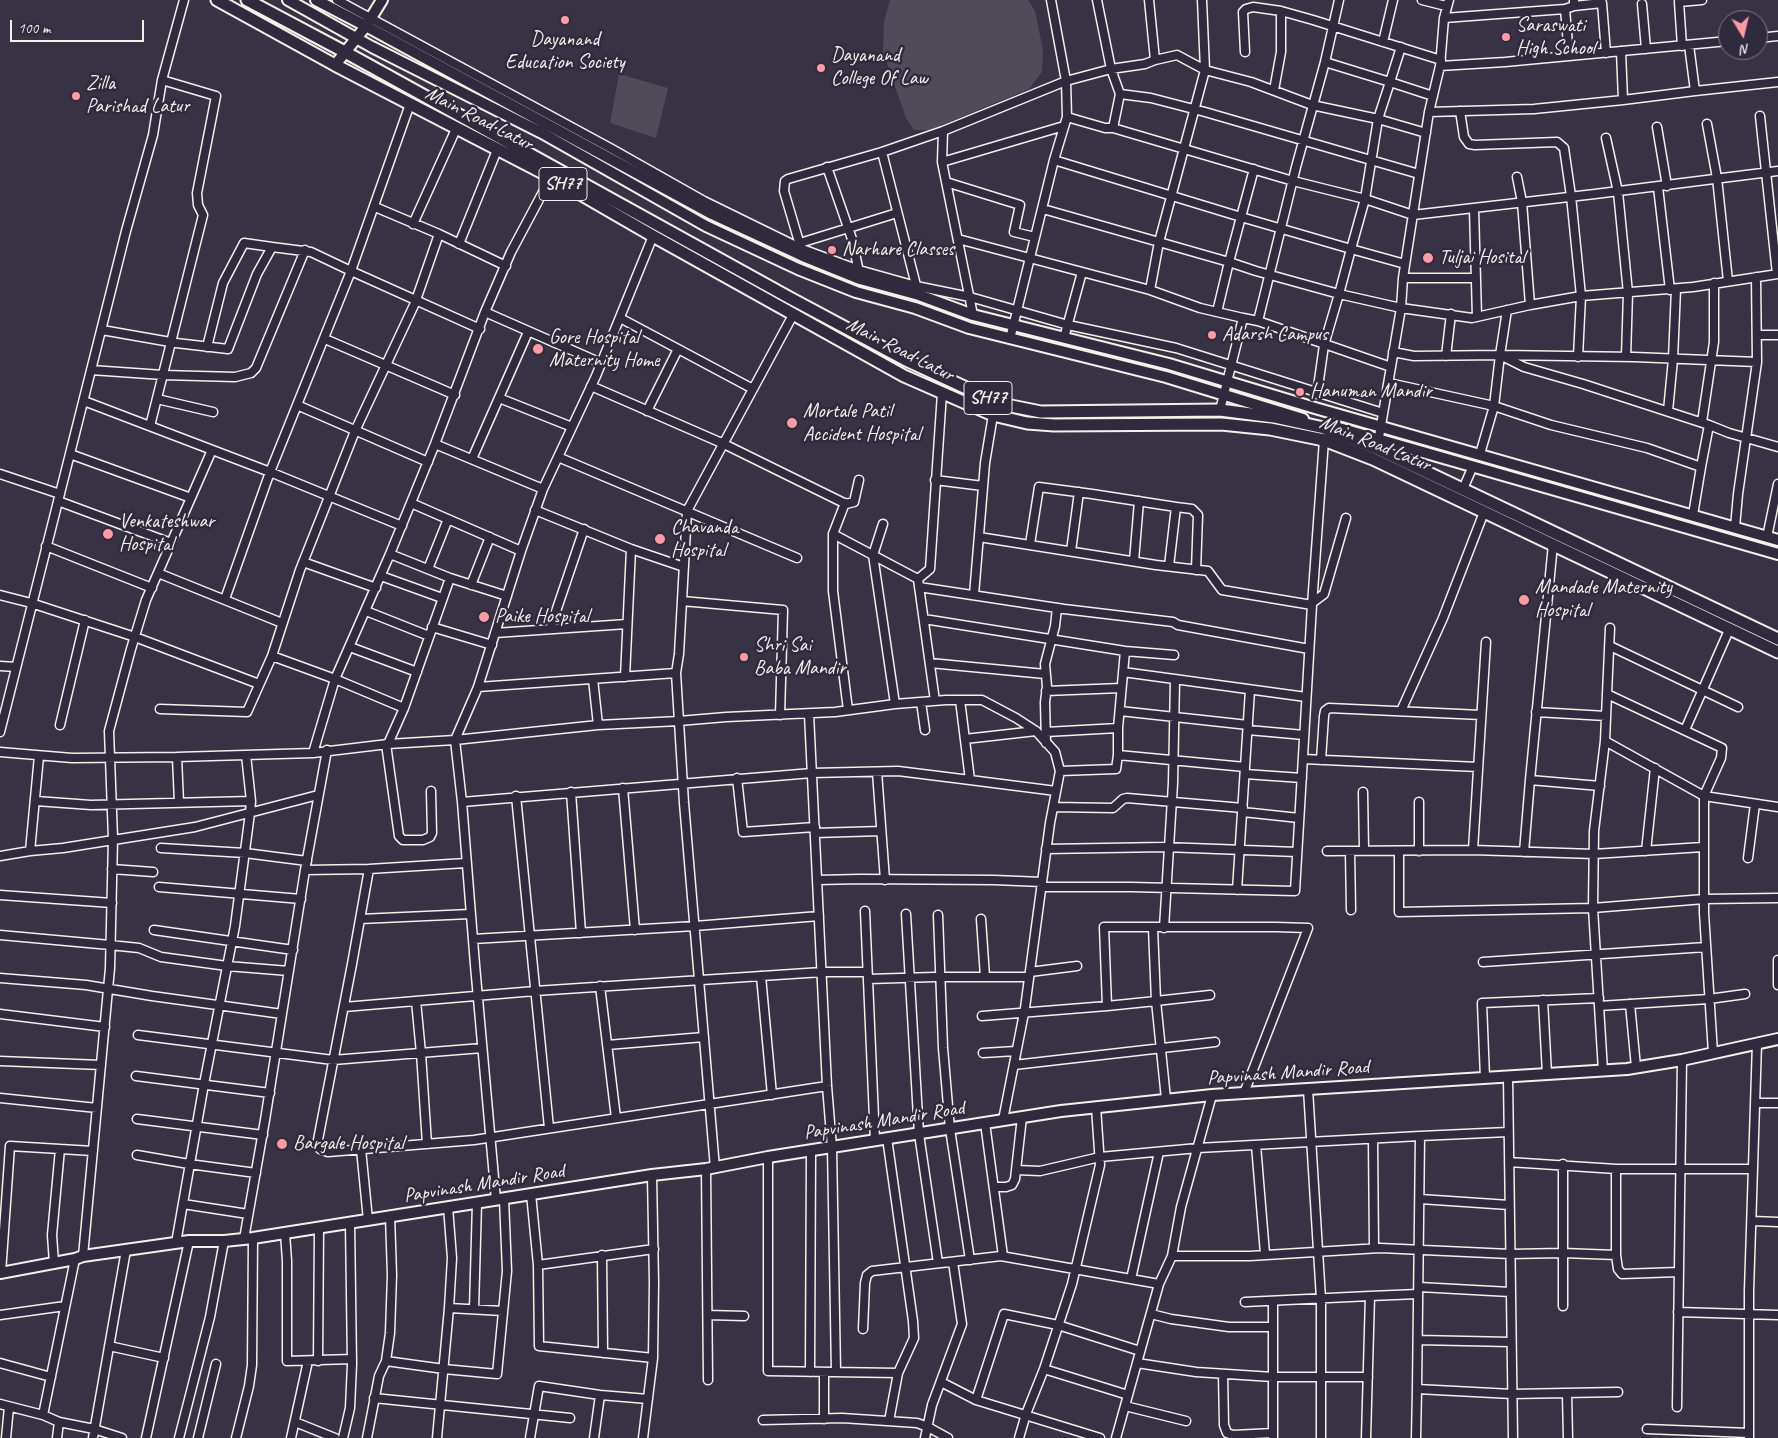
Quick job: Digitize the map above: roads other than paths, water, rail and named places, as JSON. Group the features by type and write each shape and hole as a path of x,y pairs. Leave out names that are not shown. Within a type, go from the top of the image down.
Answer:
{"main road":[{"name":"Main Road Latur","path":"217,0 335,65 551,177 904,376 994,415 1027,423 1054,425 1221,424 1270,429 1324,431 1373,459 1778,652"},
{"name":"Main Road Latur","path":"247,0 346,52 790,298 906,360 1001,404 1041,412 1220,410 1274,417 1377,444 1463,489 1778,639"}],"street":[{"path":"0,732 126,231 153,135 162,80 184,0"},
{"path":"288,0 356,39 542,133 689,216 798,269 856,292 915,308 969,328 1166,377 1224,394 1324,431"},
{"path":"316,0 368,22 612,150 704,201 802,249"},
{"path":"337,0 368,22 696,205 860,274 918,291 973,315 1169,364 1326,411 1778,540"},
{"path":"335,65 356,39 382,0"},
{"path":"1010,339 1054,160 1067,117 1066,81 1050,0"},
{"path":"1097,0 1111,69 1120,94 1113,128"},
{"path":"1149,0 1155,60"},
{"path":"1150,290 1159,242 1205,70 1202,0"},
{"path":"1258,321 1312,104 1325,62 1339,0"},
{"path":"1383,42 1393,0"},
{"path":"1373,459 1389,383 1401,308 1405,264 1429,112 1440,63 1447,3 1422,0"},
{"path":"1695,91 1679,2 1702,0"},
{"path":"1444,18 1564,9 1574,3 1602,4 1606,53"},
{"path":"1642,4 1646,49"},
{"path":"1245,52 1244,12 1246,9 1253,7 1281,11 1333,26 1401,47 1440,63 1569,56 1718,42"},
{"path":"1564,9 1569,56"},
{"path":"1274,90 1281,52 1281,11"},
{"path":"1317,394 1324,345 1364,199 1378,119 1401,47"},
{"path":"1621,51 1623,100"},
{"path":"802,249 784,191 785,181 882,152 943,131 1066,81 1177,55 1205,70 1274,90 1312,104 1378,119 1426,133"},
{"path":"1325,62 1432,96"},
{"path":"150,426 203,215 198,205 197,193 216,96 162,80"},
{"path":"1429,112 1534,109 1778,82"},
{"path":"1120,94 1151,98 1194,109 1420,174"},
{"path":"225,599 270,472 351,272 410,104"},
{"path":"1460,111 1464,137 1469,144 1551,142 1561,144 1564,148 1581,296 1578,357"},
{"path":"1043,209 1339,294 1401,308 1472,318 1581,296 1673,289 1778,274 1760,116"},
{"path":"1067,117 1105,128 1113,128 1293,181 1364,199 1413,215 1618,192 1778,171"},
{"path":"1707,124 1717,178 1728,281"},
{"path":"942,162 1064,126"},
{"path":"1657,127 1673,289 1673,359 1668,411"},
{"path":"413,224 456,129"},
{"path":"943,131 942,162 973,315"},
{"path":"1606,138 1618,192 1628,293 1626,357"},
{"path":"460,244 497,150"},
{"path":"882,152 918,291"},
{"path":"1054,160 1280,229 1405,264"},
{"path":"827,167 848,228 860,274"},
{"path":"1217,312 1254,169"},
{"path":"313,753 335,679 402,526 455,395 485,312 551,177"},
{"path":"1518,177 1522,202 1530,305"},
{"path":"946,182 1020,205 1014,232 1034,238"},
{"path":"689,216 696,205"},
{"path":"375,207 506,266"},
{"path":"1474,209 1477,317"},
{"path":"802,249 848,228 897,213"},
{"path":"160,709 247,712 272,656 303,562 356,430 416,300 438,234"},
{"path":"386,1360 444,1369 497,1374 507,1253 490,1137 462,802 454,740 478,687 521,550 543,489 601,363 653,236"},
{"path":"958,239 1150,290 1200,308 1258,321 1324,345 1391,366"},
{"path":"207,347 223,283 244,243 311,252 351,272 480,329"},
{"path":"102,330 228,349 258,274 272,247"},
{"path":"91,370 235,377 252,373 256,368 304,250"},
{"path":"1064,338 1082,272"},
{"path":"1735,527 1757,362 1756,277"},
{"path":"1403,278 1476,278"},
{"path":"1693,515 1701,466 1714,342 1714,283"},
{"path":"918,291 970,297 1068,325 1176,348 1317,394 1383,413"},
{"path":"1480,454 1494,406 1507,310"},
{"path":"485,312 601,363"},
{"path":"1446,356 1451,314"},
{"path":"708,1380 711,1168 709,1105 682,783 676,673 679,654 687,511 793,315"},
{"path":"620,318 753,389"},
{"path":"1220,410 1243,318"},
{"path":"472,459 528,332"},
{"path":"1756,335 1778,334"},
{"path":"325,339 455,395"},
{"path":"647,411 678,349"},
{"path":"1393,352 1414,356 1626,357 1757,362"},
{"path":"1500,355 1524,367 1668,411 1728,433 1778,447"},
{"path":"1389,383 1494,406 1551,424 1647,448 1701,466"},
{"path":"591,386 724,444 845,503 854,502 859,480"},
{"path":"935,701 919,583 930,569 942,393"},
{"path":"499,398 572,427"},
{"path":"157,399 213,412"},
{"path":"84,401 270,472 402,526"},
{"path":"297,405 428,462"},
{"path":"817,880 994,880 1042,884 1295,891 1309,649 1326,411"},
{"path":"974,595 985,462 994,415"},
{"path":"435,444 543,489"},
{"path":"1377,444 1473,466 1778,554"},
{"path":"43,1415 65,1306 79,1257 102,1065 112,903 113,840 109,731 135,637 152,588 212,450"},
{"path":"70,454 191,498"},
{"path":"558,457 796,558"},
{"path":"1463,489 1473,466"},
{"path":"0,474 171,544"},
{"path":"935,480 983,486"},
{"path":"1767,536 1778,484"},
{"path":"1030,544 1039,487 1192,509 1198,515 1196,570"},
{"path":"1071,550 1079,492"},
{"path":"1134,561 1139,501"},
{"path":"411,503 521,550"},
{"path":"845,503 833,534 833,590 848,710"},
{"path":"1169,566 1176,507"},
{"path":"536,510 631,549 684,568"},
{"path":"1401,710 1443,618 1484,512"},
{"path":"979,537 1208,571 1222,590 1312,604 1324,594 1346,518"},
{"path":"428,569 448,519"},
{"path":"883,524 873,555 895,704"},
{"path":"550,629 584,530"},
{"path":"833,534 873,555 919,583 974,595 1057,608 1172,622 1178,625 1309,649"},
{"path":"472,584 490,537"},
{"path":"1524,852 1553,544"},
{"path":"46,546 152,588"},
{"path":"625,677 631,549"},
{"path":"390,554 450,578 507,596"},
{"path":"303,562 376,588"},
{"path":"158,573 282,623"},
{"path":"381,576 442,598"},
{"path":"431,790 432,833 430,837 423,840 403,840 399,836 387,744 404,708 450,578"},
{"path":"0,595 31,603 135,637 259,684"},
{"path":"682,601 782,610 780,715"},
{"path":"1046,743 1045,664 1057,608"},
{"path":"366,611 429,636"},
{"path":"924,619 1125,651 1174,655"},
{"path":"60,725 85,620"},
{"path":"495,633 628,624"},
{"path":"432,627 492,645"},
{"path":"1603,1070 1593,908 1594,831 1605,741 1610,628"},
{"path":"1685,730 1729,630"},
{"path":"1473,850 1486,642"},
{"path":"1610,646 1738,707"},
{"path":"350,647 416,672"},
{"path":"1060,771 1116,769 1125,651"},
{"path":"272,656 335,679 404,708"},
{"path":"930,662 1045,674"},
{"path":"0,666 16,667"},
{"path":"1123,672 1306,698"},
{"path":"478,687 676,673"},
{"path":"593,679 598,725"},
{"path":"1164,928 1173,759 1175,680"},
{"path":"1046,691 1122,688"},
{"path":"1237,890 1250,690"},
{"path":"1607,694 1722,748 1721,758 1704,796 1704,899 1713,1052"},
{"path":"960,700 970,780"},
{"path":"0,752 39,756 110,758 313,753 387,744 454,740 598,725 809,714 895,704 982,700 1036,731 1055,752 1060,771 1046,849 1025,1012 1002,1120"},
{"path":"921,702 925,730"},
{"path":"1321,760 1324,716 1329,708 1481,715"},
{"path":"1120,711 1304,735"},
{"path":"1536,712 1606,716"},
{"path":"809,714 827,1086 832,1147 836,1372"},
{"path":"1046,732 1118,728"},
{"path":"965,739 1036,731"},
{"path":"1605,741 1704,796 1778,807"},
{"path":"236,1438 249,1386 252,1365 248,1214 270,1093 305,870 327,750"},
{"path":"176,1242 196,1126 232,941 246,853 251,801 246,755"},
{"path":"1118,755 1173,759 1302,778"},
{"path":"30,851 39,756"},
{"path":"177,757 180,803"},
{"path":"1303,760 1478,767"},
{"path":"1646,851 1655,768"},
{"path":"462,802 737,778 812,773 898,771 1056,791"},
{"path":"877,772 885,880"},
{"path":"737,778 743,832 882,831"},
{"path":"1530,780 1600,786"},
{"path":"623,788 636,930"},
{"path":"571,792 581,933"},
{"path":"1363,792 1364,850"},
{"path":"0,856 63,848 195,826 318,796"},
{"path":"516,796 549,1128"},
{"path":"1053,807 1113,808 1123,799 1127,798 1171,801 1300,818"},
{"path":"36,801 91,805 251,801"},
{"path":"1419,851 1420,802"},
{"path":"1748,858 1755,804"},
{"path":"161,848 246,853 307,861"},
{"path":"1046,849 1168,848 1297,852"},
{"path":"1328,850 1473,850 1594,854 1703,848"},
{"path":"1350,851 1351,910"},
{"path":"1399,851 1399,912 1593,908 1704,899 1778,898"},
{"path":"305,870 466,864"},
{"path":"112,869 153,872"},
{"path":"369,869 317,1145 320,1149 328,1152 490,1137 827,1086"},
{"path":"158,887 301,899"},
{"path":"0,895 112,903"},
{"path":"865,911 875,1141"},
{"path":"360,919 470,914"},
{"path":"906,914 919,1134 938,1264"},
{"path":"938,915 943,1048 950,1128 970,1260"},
{"path":"472,939 636,930 819,916"},
{"path":"981,919 985,977"},
{"path":"1107,1006 1104,927 1308,928 1244,1093"},
{"path":"1153,928 1156,1002 1166,1099"},
{"path":"154,930 293,950"},
{"path":"0,935 139,948 161,957 227,966 289,971"},
{"path":"1483,962 1706,947"},
{"path":"1778,960 1778,985"},
{"path":"344,1008 477,995 822,972 909,978 985,977 1029,974 1077,966"},
{"path":"761,976 772,1095"},
{"path":"0,978 86,985 108,990 282,1014"},
{"path":"600,986 616,1118"},
{"path":"1599,1006 1709,999 1745,994"},
{"path":"982,1016 1156,1002 1210,995"},
{"path":"1485,1078 1482,1003 1599,998"},
{"path":"1543,1000 1547,1074"},
{"path":"416,1001 427,1144"},
{"path":"1630,1004 1636,1067"},
{"path":"0,1014 105,1027"},
{"path":"138,1035 333,1060 482,1048"},
{"path":"607,1045 704,1037"},
{"name":"Papvinash Mandir Road","path":"0,1273 79,1257 176,1242 224,1241 285,1233 652,1175 711,1168 950,1128 1096,1107 1212,1095 1636,1067 1682,1060 1778,1039"},
{"path":"1014,1065 1215,1042"},
{"path":"1647,1429 1749,1436 1748,1314 1757,1043"},
{"path":"983,1053 1016,1051"},
{"path":"1677,1407 1682,1060"},
{"path":"0,1061 102,1065"},
{"path":"136,1076 270,1093"},
{"path":"1508,1076 1513,1438"},
{"path":"1308,1089 1321,1299 1321,1438"},
{"path":"1116,1438 1159,1284 1172,1256 1181,1207 1212,1095"},
{"path":"0,1098 97,1108"},
{"path":"1756,1103 1778,1103"},
{"path":"1019,1438 1026,1414 1044,1369 1075,1269 1100,1165 1096,1107"},
{"path":"994,1186 1006,1187 1012,1185 1016,1170 1022,1117"},
{"path":"137,1118 263,1135"},
{"path":"985,1123 1003,1256"},
{"path":"1016,1170 1040,1171 1100,1157 1198,1148 1508,1132"},
{"path":"1416,1438 1420,1136"},
{"path":"887,1138 906,1267 914,1338 898,1372 889,1421"},
{"path":"1373,1139 1374,1248"},
{"path":"1256,1145 1265,1254"},
{"path":"0,1273 3,1194 10,1146 93,1151"},
{"path":"54,1263 52,1234 60,1149"},
{"path":"361,1149 368,1220"},
{"path":"810,1372 811,1150"},
{"path":"1131,1279 1160,1152"},
{"path":"0,1154 9,1155"},
{"path":"137,1155 256,1173"},
{"path":"768,1157 768,1371 898,1372"},
{"path":"1509,1162 1563,1164 1616,1169 1753,1169"},
{"path":"1563,1164 1563,1306"},
{"path":"1616,1169 1616,1255 1618,1269 1622,1274 1678,1272"},
{"path":"642,1438 653,1358 654,1249 652,1175"},
{"path":"531,1194 538,1264 539,1346 653,1358"},
{"path":"1420,1199 1509,1205"},
{"path":"474,1309 476,1203"},
{"path":"183,1204 248,1214"},
{"path":"436,1438 450,1308 452,1258 448,1208"},
{"path":"367,1438 374,1398 379,1376 386,1360 390,1334 392,1275 390,1216"},
{"path":"1752,1222 1778,1222"},
{"path":"343,1438 350,1408 352,1359 350,1223"},
{"path":"318,1361 319,1228"},
{"path":"285,1233 287,1261 287,1361 352,1359"},
{"path":"146,1438 188,1241"},
{"path":"179,1438 210,1316 224,1241"},
{"path":"1172,1256 1250,1256 1374,1248 1510,1254 1616,1255"},
{"path":"538,1264 654,1249"},
{"path":"93,1438 126,1250"},
{"path":"602,1255 603,1353"},
{"path":"863,1329 864,1283 867,1275 872,1271 1003,1256 1159,1284"},
{"path":"925,1438 932,1405 962,1324 953,1262"},
{"path":"1245,1302 1370,1296 1418,1291 1510,1292"},
{"path":"1366,1438 1370,1296"},
{"path":"1223,1374 1224,1425 1227,1433 1233,1435 1273,1436 1272,1301"},
{"path":"0,1315 65,1306"},
{"path":"450,1308 503,1311"},
{"path":"1678,1312 1778,1315"},
{"path":"976,1400 1004,1314 1058,1326 1140,1351"},
{"path":"1151,1314 1171,1319 1229,1326 1273,1327"},
{"path":"708,1315 744,1316"},
{"path":"1418,1340 1511,1342"},
{"path":"109,1346 164,1358"},
{"path":"291,1438 308,1361"},
{"path":"0,1363 51,1377"},
{"path":"1137,1363 1223,1374 1274,1377 1368,1377"},
{"path":"198,1438 216,1364"},
{"path":"1044,1369 1128,1395"},
{"path":"824,1372 824,1419"},
{"path":"941,1382 976,1400 1100,1438"},
{"path":"530,1438 539,1386 600,1395 648,1399"},
{"path":"1417,1389 1512,1394 1618,1392"},
{"path":"1567,1394 1568,1438"},
{"path":"594,1438 600,1395"},
{"path":"374,1398 570,1418"},
{"path":"0,1404 43,1415 59,1422 94,1429 122,1438"},
{"path":"6,1438 9,1406"},
{"path":"1125,1406 1186,1421"},
{"path":"763,1420 889,1421 928,1426 948,1438"},
{"path":"57,1438 59,1422"},
{"path":"295,1422 335,1438"}],"place":[{"name":"Dayanand Education Society","path":"565,20"},
{"name":"Saraswati High School","path":"1506,37"},
{"name":"Dayanand College Of Law","path":"821,68"},
{"name":"Zilla Parishad Latur","path":"76,96"},
{"name":"Narhare Classes","path":"832,250"},
{"name":"Tuljai Hosital","path":"1428,258"},
{"name":"Adarsh Campus","path":"1212,335"},
{"name":"Gore Hospital Maternity Home","path":"538,349"},
{"name":"Hanuman Mandir","path":"1300,392"},
{"name":"Mortale Patil Accident Hospital","path":"792,423"},
{"name":"Venkateshwar Hospital","path":"108,534"},
{"name":"Chavanda Hospital","path":"660,539"},
{"name":"Mandade Maternity Hospital","path":"1524,600"},
{"name":"Paike Hospital","path":"484,617"},
{"name":"Shri Sai Baba Mandir","path":"744,657"},
{"name":"Bargale Hospital","path":"282,1144"}]}
